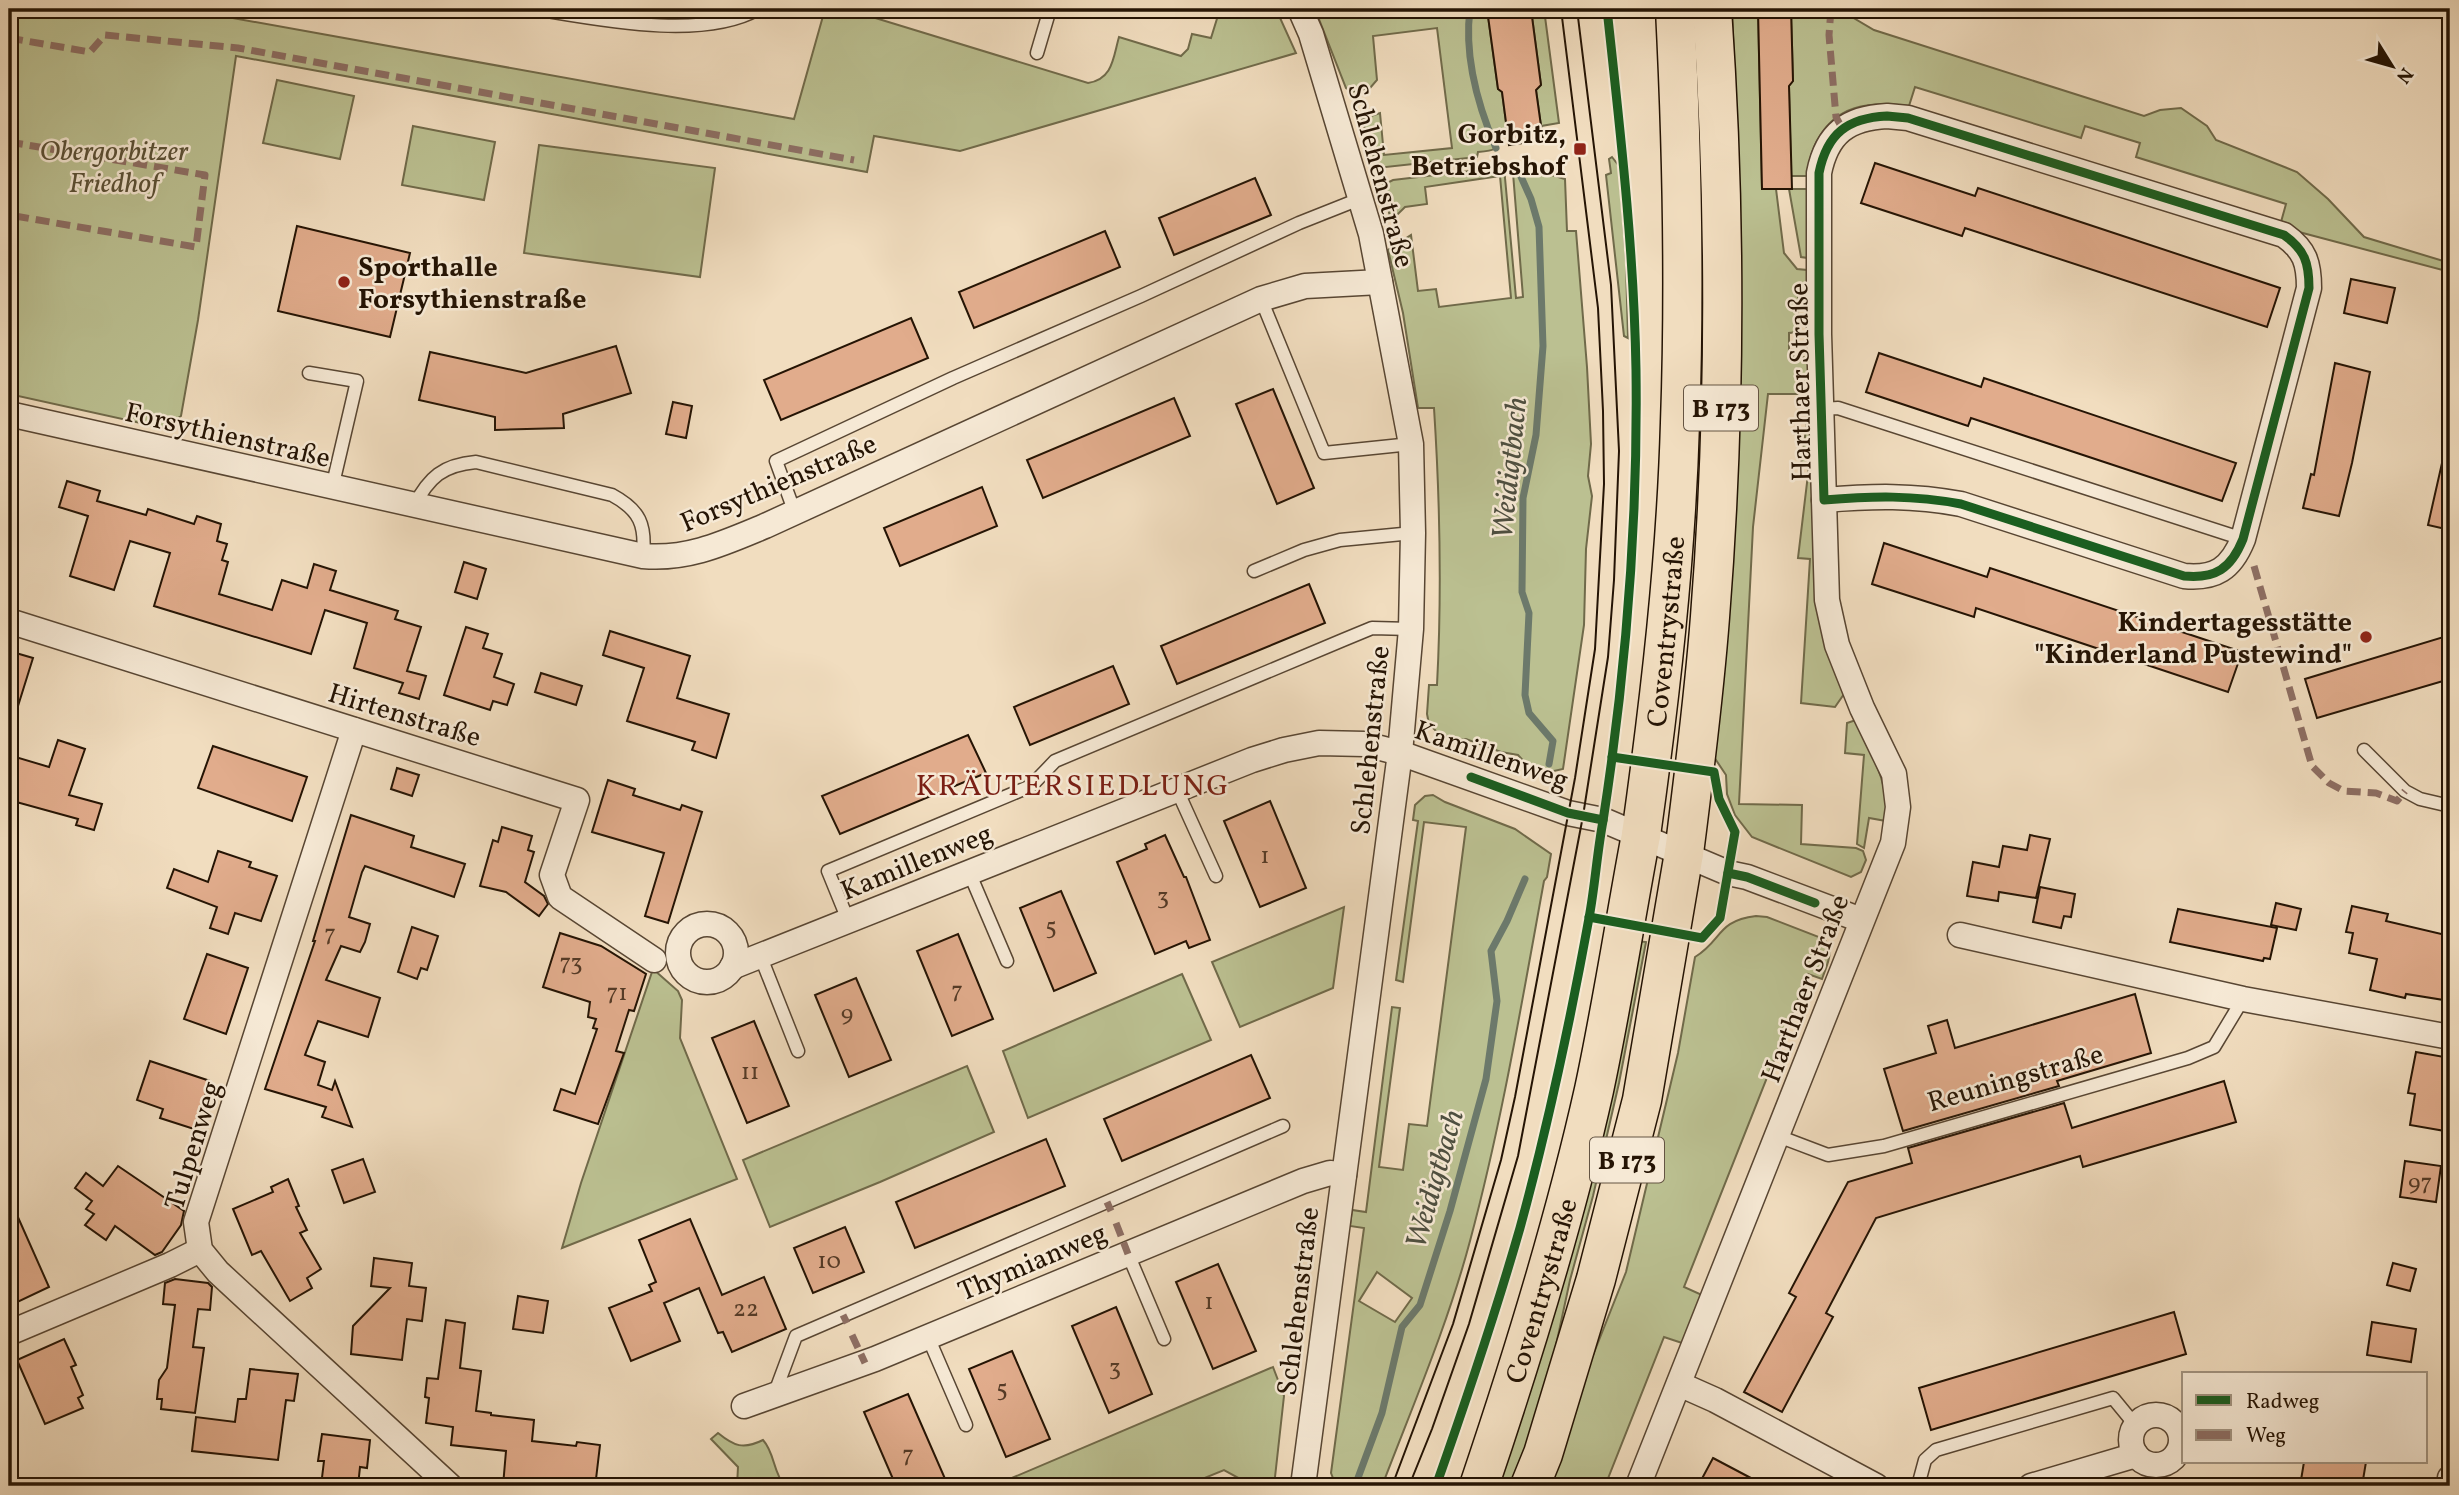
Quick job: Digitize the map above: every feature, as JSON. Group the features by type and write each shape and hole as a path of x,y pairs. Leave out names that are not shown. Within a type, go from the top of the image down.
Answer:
{"main road":[{"name":"Coventrystraße","path":"1479,1486 1555,1247 1591,1103 1641,835 1667,615 1680,425 1683,255 1681,116 1675,9"},
{"name":"Coventrystraße","path":"1530,1486 1543,1454 1596,1279 1642,1100 1684,853 1710,617 1721,422 1723,251 1713,9"}],"street":[{"name":"Schlehenstraße","path":"1300,9 1311,34 1362,198 1411,444 1413,533 1411,629 1400,753 1303,1486"},
{"name":"Harthaer Straße","path":"1638,1486 1893,843 1898,807 1894,774 1862,708 1837,645 1827,600 1819,334 1819,173 1822,156 1842,128 1866,117 1908,118 2284,235 2296,243 2305,255 2309,268 2309,288 2243,539 2237,555 2219,572 2201,578 2183,576 1961,505 1924,497 1824,500"},
{"name":"Forsythienstraße","path":"9,414 414,507 643,556 665,558 722,544 795,513 1261,299 1305,286 1380,282"},
{"name":"Hirtenstraße","path":"9,621 578,800 552,875 560,897 654,960"},
{"name":"Tulpenweg","path":"354,730 196,1222 200,1250 218,1272 450,1486"},
{"name":"Kamillenweg","path":"732,967 1252,760 1319,743 1365,744 1400,753 1568,813 1603,820 1641,835"},
{"path":"1641,835 1728,873 1747,877 1861,920"},
{"path":"1960,935 2243,999 2450,1037"},
{"name":"Thymianweg","path":"744,1406 875,1359 1303,1181 1330,1173 1343,1175"},
{"path":"9,1333 200,1250"},
{"path":"1679,1384 1715,1400 1876,1486"},
{"path":"2157,1415 2172,1420 2180,1434 2178,1451 2166,1462 2150,1464 2136,1455 2131,1440 2141,1420 2157,1415"},
{"path":"2031,1486 2136,1455"},
{"path":"2449,1486 2450,1478"}],"lane":[{"path":"535,9 707,25 743,18 758,9"},
{"path":"1037,53 1050,9"},
{"path":"795,513 776,461 953,378 1299,223 1362,198"},
{"path":"1261,299 1324,453 1411,444"},
{"path":"309,373 358,381 332,488"},
{"path":"1822,410 1838,408 2243,539"},
{"path":"414,507 421,491 443,470 476,462 612,495 624,501 635,511 641,525 643,556"},
{"path":"1254,571 1304,550 1340,540 1413,533"},
{"path":"848,920 828,871 1031,786 1055,761 1372,628 1411,629"},
{"path":"2364,750 2405,790 2420,799 2450,806"},
{"path":"1177,789 1216,876"},
{"path":"969,872 1007,961"},
{"path":"760,955 798,1051"},
{"name":"Reuningstraße","path":"1778,1136 1828,1154 1863,1150 2188,1058 2214,1047 2243,999"},
{"path":"774,1395 796,1336 1283,1126"},
{"path":"1128,1254 1164,1339"},
{"path":"928,1337 966,1425"},
{"path":"1918,1486 1925,1460 1936,1450 2113,1398 2136,1426"}],"green space":[{"name":"Obergorbitzer Friedhof","path":"9,9 183,9 794,119 825,9 846,9 1088,83 1103,77 1107,72 1119,37 1181,56 1188,49 1192,34 1211,38 1220,9 1276,9 1296,53 960,151 874,136 867,172 236,56 198,320 181,416 163,428 9,394"},
{"path":"1315,9 1487,9 1498,89 1502,92 1507,130 1503,130 1496,148 1478,152 1477,157 1377,168 1362,119 1380,113 1384,155 1452,148 1437,28 1373,36 1377,80 1370,88 1352,92 1346,88"},
{"path":"1531,9 1544,9 1559,123 1541,126 1536,90 1541,85"},
{"path":"1732,9 1758,9 1762,189 1776,189 1784,253 1797,269 1807,270 1807,294 1798,295 1798,332 1789,333 1789,356 1810,358 1810,389 1803,389 1803,394 1768,394 1753,527 1739,804 1802,805 1801,844 1856,848 1863,851 1866,860 1861,872 1851,877 1752,837 1735,815 1727,794 1726,775 1712,754 1741,244"},
{"path":"1791,9 1846,9 1852,17 1874,30 2144,116 2160,110 2181,108 2207,126 2216,140 2297,172 2328,199 2364,237 2450,263 2450,272 2299,232 2281,222 2286,204 2136,157 2140,143 2085,126 2081,138 1915,87 1909,106 1867,105 1843,113 1823,131 1815,145 1808,176 1791,176"},
{"path":"277,80 354,96 340,159 263,143"},
{"path":"413,126 495,142 484,200 402,185"},
{"path":"539,145 715,168 700,277 524,253"},
{"path":"1612,157 1619,166 1628,338 1624,336 1606,175 1611,173 1609,159"},
{"path":"1504,167 1516,298 1523,297 1513,173 1532,170 1565,179 1567,231 1576,231 1587,367 1591,444 1588,476 1592,496 1586,549 1584,625 1563,769 1545,773 1529,767 1518,755 1501,752 1466,739 1456,741 1438,733 1429,724 1429,685 1437,685 1440,581 1434,408 1418,408 1403,313 1388,250 1411,235 1418,291 1436,289 1439,307 1511,298 1500,176 1425,187 1427,204 1405,207 1390,217 1383,185 1393,180"},
{"path":"1789,189 1808,189 1808,258 1801,257"},
{"path":"1810,417 1844,694 1835,707 1801,703 1810,559 1798,558 1809,466 1801,465"},
{"path":"1856,720 1878,769 1886,807 1886,821 1869,818 1864,848 1857,844 1864,755 1845,753 1847,723"},
{"path":"1433,795 1515,829 1551,854 1492,1151 1470,1241 1451,1303 1382,1486 1336,1486 1331,1473 1364,1228 1350,1226 1352,1210 1366,1212 1392,1007 1400,1008 1379,1167 1403,1170 1409,1124 1427,1126 1466,827 1424,822 1403,982 1396,980 1418,821 1413,820 1415,805 1425,796","holes":["1377,1272 1412,1298 1395,1322 1359,1301"]},
{"path":"1344,907 1333,988 1240,1027 1212,962"},
{"path":"1756,916 1767,917 1824,939 1830,953 1822,979 1808,974 1684,1287 1702,1295 1682,1343 1664,1337 1605,1486 1547,1486 1584,1378 1626,1272 1678,1053 1695,957 1734,922"},
{"path":"1637,941 1646,942 1619,1083 1570,1280 1546,1392 1514,1486 1496,1486"},
{"path":"653,969 678,991 682,1000 680,1038 737,1179 562,1248 581,1183"},
{"path":"1182,974 1211,1040 1028,1118 1003,1051"},
{"path":"967,1066 994,1132 770,1227 743,1160"},
{"path":"1273,1367 1284,1396 1274,1486 1253,1486 1224,1470 1185,1486 993,1486"},
{"path":"718,1433 729,1441 744,1446 763,1440 785,1486 737,1486 738,1467 711,1439"}],"building":[{"path":"1487,9 1531,9 1541,85 1536,90 1543,140 1509,145"},
{"path":"1758,9 1791,9 1793,81 1789,86 1792,189 1762,189"},
{"path":"1875,163 1975,196 1978,188 2280,288 2267,327 1965,228 1962,236 1861,203"},
{"path":"1255,178 1271,215 1174,255 1159,218"},
{"name":"Sporthalle Forsythienstraße","path":"297,226 410,253 390,337 278,311"},
{"path":"1105,231 1120,267 974,328 959,292"},
{"path":"2351,279 2395,288 2387,323 2344,313"},
{"path":"911,318 928,358 781,420 764,380"},
{"path":"616,346 631,393 563,414 564,428 495,430 495,417 419,400 430,352 526,373"},
{"path":"1879,353 1981,387 1984,378 2236,463 2222,501 1971,418 1968,426 1866,392"},
{"path":"2335,363 2370,372 2339,516 2303,508 2311,474 2314,475"},
{"path":"1273,389 1314,488 1277,504 1236,404"},
{"path":"1174,398 1190,436 1043,498 1027,460"},
{"path":"673,402 692,406 686,438 666,434"},
{"path":"2442,463 2450,464 2450,530 2428,525"},
{"path":"67,481 100,491 97,501 146,515 148,509 194,524 197,516 221,524 217,541 227,544 222,560 228,562 219,594 272,610 282,580 307,588 314,564 336,571 330,590 398,611 395,619 421,627 407,671 426,676 419,699 399,693 403,683 354,668 367,623 325,610 311,654 154,606 170,553 130,541 114,590 70,576 88,516 59,507"},
{"path":"982,487 997,526 900,566 884,528"},
{"path":"1884,543 1987,577 1990,568 2242,652 2228,692 1976,608 1974,617 1872,584"},
{"path":"464,562 486,569 477,599 455,592"},
{"path":"1309,584 1325,623 1177,684 1161,646"},
{"path":"466,627 488,634 483,648 502,654 494,677 514,684 507,705 493,701 490,710 444,695"},
{"path":"610,631 690,656 677,698 729,714 716,758 692,750 695,742 627,721 644,668 603,655"},
{"path":"2450,635 2450,679 2317,718 2305,679"},
{"path":"9,651 33,658 13,722 9,722"},
{"path":"1113,666 1129,704 1030,745 1014,707"},
{"path":"541,673 582,686 576,705 535,692"},
{"path":"968,735 986,773 840,834 822,796"},
{"path":"58,740 85,749 69,795 102,804 94,830 76,825 78,819 9,800 9,755 49,767"},
{"path":"213,746 307,777 292,821 198,788"},
{"path":"397,768 419,775 412,796 391,789"},
{"path":"608,780 635,789 633,795 680,810 682,805 702,812 668,923 645,916 664,853 592,832"},
{"path":"1270,801 1306,888 1260,907 1224,821"},
{"path":"351,815 414,836 411,847 465,864 454,897 365,866 362,872 349,917 370,924 365,942 360,952 341,946 326,980 380,998 368,1037 318,1021 305,1055 325,1062 318,1085 332,1090 335,1081 352,1127 322,1117 326,1107 265,1089 315,941"},
{"path":"502,827 532,836 528,850 534,852 525,882 544,896 548,904 539,916 506,892 480,886 493,840 498,842"},
{"path":"1165,835 1186,877 1210,940 1189,948 1186,941 1155,954 1117,862 1147,849 1145,844"},
{"path":"2030,835 2050,839 2036,898 1999,892 1998,901 1967,896 1973,862 1999,867 2003,846 2027,850"},
{"path":"218,851 251,862 249,867 277,876 261,921 235,913 228,934 210,928 217,907 167,888 174,869 208,882"},
{"path":"2040,887 2075,894 2071,917 2064,916 2061,928 2033,922"},
{"path":"1061,891 1096,973 1054,991 1020,908"},
{"path":"2276,903 2301,909 2296,930 2271,925"},
{"path":"2352,906 2388,914 2386,921 2450,936 2450,1001 2406,994 2405,998 2370,990 2377,959 2349,953 2353,933 2346,932"},
{"path":"2178,909 2277,928 2270,959 2264,958 2263,961 2170,942"},
{"path":"412,927 438,936 427,970 421,968 417,979 398,972"},
{"path":"560,933 601,946 646,974 634,1011 629,1010 616,1051 624,1053 598,1124 554,1110 561,1089 575,1094 597,1029 593,1028 596,1019 588,1017 590,1002 543,987"},
{"path":"958,934 993,1019 952,1036 917,951"},
{"path":"207,954 248,968 226,1034 184,1019"},
{"path":"856,978 891,1060 849,1077 815,995"},
{"path":"2135,994 2151,1053 2057,1081 2059,1086 1903,1131 1884,1069 1936,1053 1928,1026 1947,1020 1955,1048"},
{"path":"754,1021 789,1106 747,1123 712,1038"},
{"path":"2416,1052 2450,1058 2450,1099 2445,1131 2410,1125 2415,1094 2408,1093"},
{"path":"1251,1055 1270,1098 1122,1161 1104,1119"},
{"path":"150,1061 210,1081 194,1129 160,1118 163,1109 137,1100"},
{"path":"2224,1081 2236,1122 2083,1167 2080,1156 1876,1218 1826,1313 1833,1317 1782,1412 1744,1392 1796,1297 1789,1293 1848,1182 1912,1163 1908,1148 2064,1103 2072,1128"},
{"path":"1046,1139 1065,1186 915,1248 896,1202"},
{"path":"363,1159 375,1192 344,1203 332,1170"},
{"path":"2405,1161 2441,1166 2436,1202 2400,1197"},
{"path":"118,1166 184,1211 181,1225 162,1252 155,1255 115,1226 106,1240 85,1225 94,1214 86,1209 92,1201 75,1188 86,1173 103,1186"},
{"path":"288,1179 299,1206 296,1207 307,1230 300,1233 321,1269 307,1278 312,1288 290,1301 261,1251 252,1255 233,1209 273,1192 271,1187"},
{"path":"9,1197 49,1287 9,1306"},
{"path":"690,1219 722,1295 764,1277 786,1329 732,1352 723,1332 718,1333 699,1288 664,1303 680,1341 631,1361 609,1308 652,1291 649,1285 656,1282 639,1240"},
{"path":"845,1227 864,1272 813,1293 794,1248"},
{"path":"374,1258 412,1263 409,1286 426,1288 422,1321 407,1319 402,1360 351,1354 353,1326 390,1288 371,1286"},
{"path":"2393,1263 2416,1269 2410,1291 2387,1285"},
{"path":"1218,1264 1256,1351 1213,1369 1176,1282"},
{"path":"175,1279 208,1283 212,1287 210,1310 198,1309 193,1347 204,1348 195,1413 161,1409 162,1399 157,1399 159,1380 167,1368 175,1305 163,1304 165,1283"},
{"path":"518,1296 548,1301 543,1333 513,1329"},
{"path":"1116,1307 1152,1394 1109,1413 1072,1326"},
{"path":"2174,1312 2186,1354 1931,1430 1919,1388"},
{"path":"446,1320 465,1323 460,1368 481,1371 476,1411 534,1420 532,1441 576,1446 577,1442 600,1445 596,1479 587,1479 587,1486 503,1486 506,1451 451,1445 453,1427 426,1423 429,1398 425,1397 427,1378 438,1379"},
{"path":"2372,1322 2416,1329 2411,1362 2367,1355"},
{"path":"64,1339 76,1365 71,1367 83,1395 78,1398 83,1408 45,1424 17,1360"},
{"path":"1012,1351 1050,1439 1006,1457 969,1369"},
{"path":"250,1369 298,1374 294,1401 286,1400 278,1460 192,1451 196,1417 235,1422 238,1399 246,1399"},
{"path":"908,1394 946,1481 934,1486 896,1486 864,1412"},
{"path":"322,1434 370,1440 367,1468 360,1467 358,1486 321,1486 324,1461 318,1461"},
{"path":"1713,1458 1766,1486 1698,1486"},
{"path":"2304,1464 2366,1464 2362,1486 2300,1486"}],"waterway":[{"name":"Weidigtbach","path":"1470,9 1469,44 1474,80 1496,148"},
{"name":"Weidigtbach","path":"1518,170 1531,199 1539,227 1543,346 1536,435 1523,498 1522,592 1529,613 1525,695 1529,713 1553,741 1549,764"},
{"name":"Weidigtbach","path":"1355,1486 1382,1413 1402,1327 1420,1305 1450,1211 1486,1079 1497,1001 1491,951 1525,879"}],"tram line":[{"path":"1392,1486 1453,1324 1501,1160 1575,778 1595,649 1604,484 1598,308 1561,9"},
{"path":"1409,1486 1469,1324 1518,1156 1583,816 1608,657 1619,451 1611,285 1577,9"}],"marked path":[{"path":"1831,9 1829,35 1836,117 1842,128"},
{"path":"9,38 90,52 105,35 238,48 854,160"},
{"path":"9,142 205,175 196,247 9,215"},
{"path":"2254,566 2312,766 2329,783 2344,791 2376,793 2397,801 2405,791"},
{"path":"1107,1202 1111,1211"},
{"path":"1116,1223 1128,1254"},
{"path":"843,1315 847,1323"},
{"path":"852,1335 865,1363"}],"cycle path":[{"path":"1436,1486 1510,1261 1549,1113 1591,906 1618,709 1633,540 1636,370 1629,234 1607,9"},
{"path":"1887,116 1908,118 2284,235 2297,246 2307,264 2309,288 2243,539 2233,558 2221,570 2205,576 2184,576 1961,504 1893,497 1824,500 1819,334 1819,173 1828,148 1841,130 1861,120 1887,116"},
{"path":"1589,917 1702,938 1720,918 1735,832 1719,799 1714,772 1612,757"},
{"path":"1471,777 1568,813 1603,820"},
{"path":"1728,873 1747,877 1815,903"}],"place":[{"name":"Gorbitz, Betriebshof","path":"1580,149"},
{"name":"Sporthalle Forsythienstraße","path":"344,282"},
{"name":"Kindertagesstätte \"Kinderland Pustewind\"","path":"2366,637"}],"district":[{"name":"KRÄUTERSIEDLUNG","path":"1073,785"}]}
